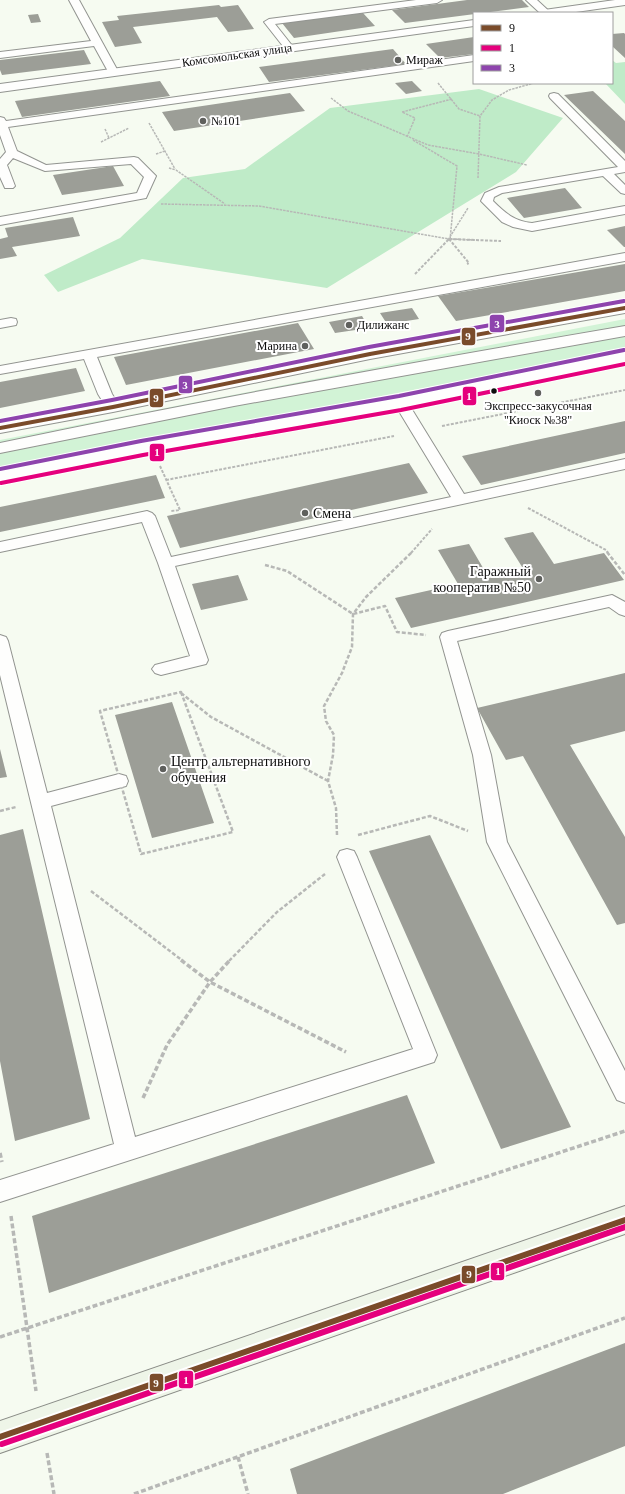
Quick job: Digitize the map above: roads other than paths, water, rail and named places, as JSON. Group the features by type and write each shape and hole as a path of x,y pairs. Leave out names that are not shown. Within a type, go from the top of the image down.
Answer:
{"main road":[{"path":"0,1437 625,1220"}],"street":[{"path":"552,12 625,2"},
{"name":"Комсомольская улица","path":"0,88 473,23"},
{"path":"0,428 370,354 625,308"},
{"path":"0,448 110,424 367,376 625,331"},
{"path":"0,476 142,448 400,403 625,357"}],"lane":[{"path":"74,0 114,72"},
{"path":"289,48 269,22 437,0"},
{"path":"530,0 544,12"},
{"path":"0,55 97,43"},
{"path":"0,221 142,196 150,176 134,160 45,168 12,153 1,123 473,58"},
{"path":"554,96 625,168"},
{"path":"9,186 1,164 12,153"},
{"path":"625,168 498,190 489,194 487,201 505,221 518,226 532,227 625,210"},
{"path":"605,172 625,191"},
{"path":"0,370 625,258"},
{"path":"89,354 105,394 113,406"},
{"path":"400,403 460,500"},
{"path":"166,563 625,464"},
{"path":"0,547 147,516 166,563 200,660 161,669"},
{"path":"625,610 612,601 448,637 482,755 497,842 625,1093"},
{"path":"0,641 127,1150"},
{"path":"40,802 119,781"},
{"path":"3,1190 426,1055 342,849"}],"place":[{"name":"Мираж","path":"398,60"},
{"name":"№101","path":"203,121"},
{"name":"Дилижанс","path":"349,325"},
{"name":"Марина","path":"305,346"},
{"name":"Экспресс-закусочная \"Киоск №38\"","path":"538,393"},
{"name":"Смена","path":"305,513"},
{"name":"Гаражный кооператив №50","path":"539,579"},
{"name":"Центр альтернативного обучения","path":"163,769"}]}
